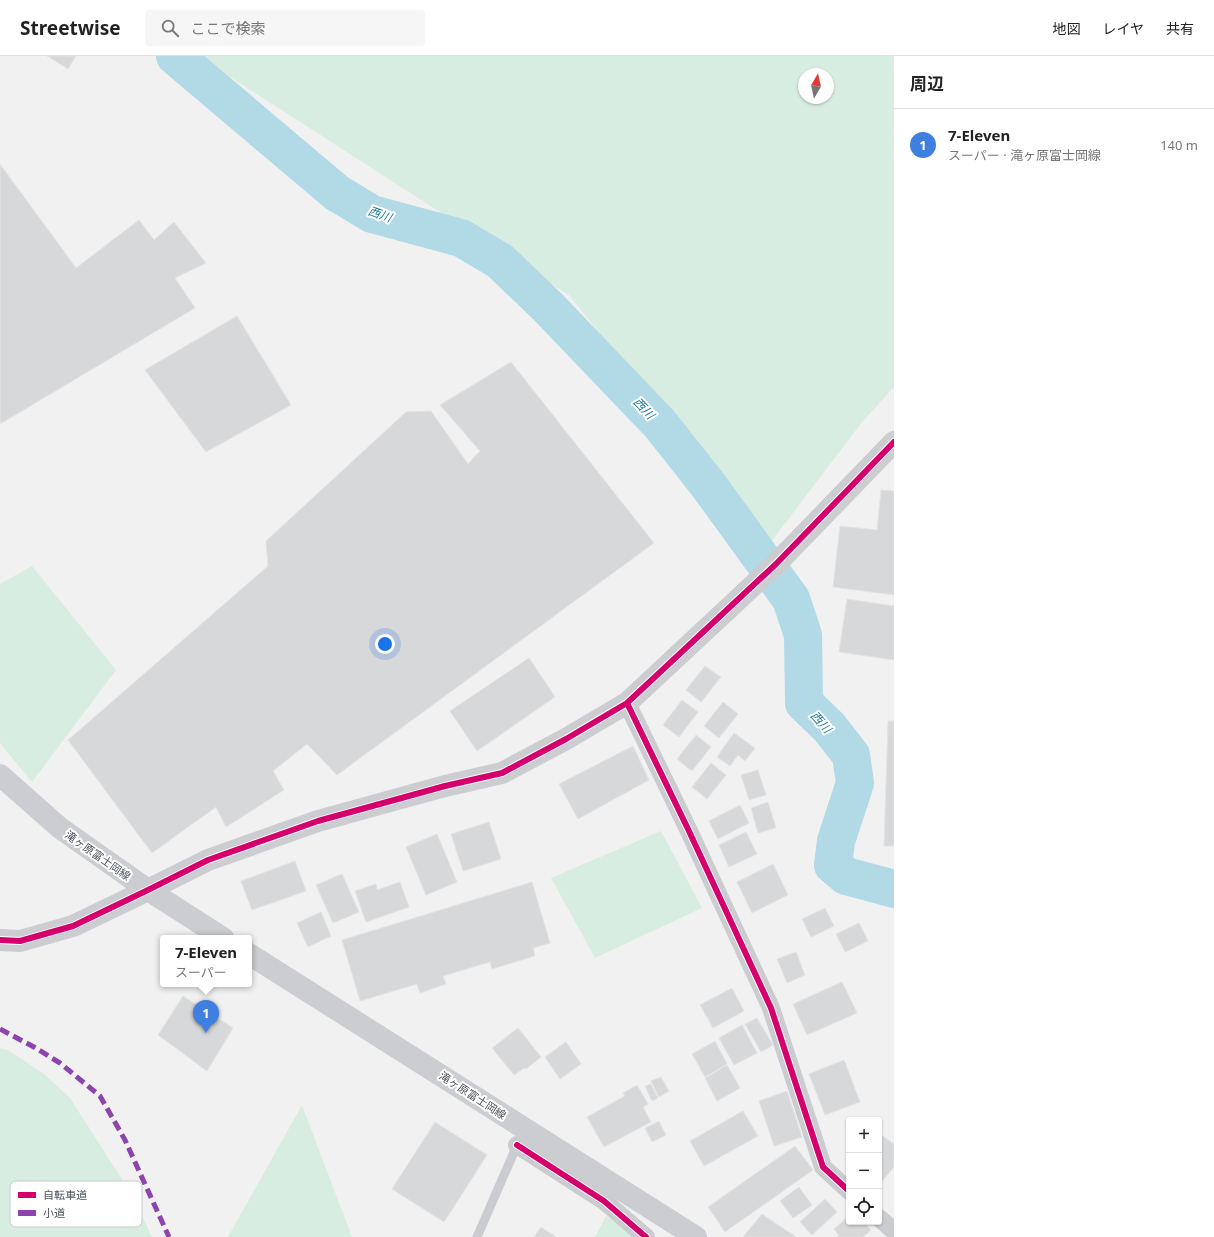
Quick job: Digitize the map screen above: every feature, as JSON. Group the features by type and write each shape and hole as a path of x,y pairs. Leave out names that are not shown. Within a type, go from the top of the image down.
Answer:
{"street":[{"path":"0,940 20,941 73,926 208,860 318,821 445,786 502,773 566,739 627,703 776,564 891,448"},
{"path":"627,703 688,829 771,1008 823,1167 847,1189"},
{"name":"滝ヶ原富士岡線","path":"0,775 60,828 148,890 218,935"},
{"name":"滝ヶ原富士岡線","path":"252,956 419,1061 521,1137 696,1237"},
{"path":"521,1137 604,1201 646,1237"},
{"path":"882,1221 894,1231"}],"lane":[{"path":"477,1237 521,1137"}],"green space":[{"path":"198,56 894,56 894,387 863,421 767,547 570,296"},
{"path":"32,566 116,670 32,782 0,743 0,584"},
{"path":"661,831 702,908 595,958 551,878"},
{"path":"0,1048 8,1050 44,1074 70,1098 123,1181 10,1181 10,1227 142,1227 142,1216 152,1237 0,1237"},
{"path":"302,1105 352,1237 228,1237"},
{"path":"606,1216 643,1237 595,1237"}],"building":[{"path":"47,56 76,56 68,69"},
{"path":"0,164 76,268 139,220 154,240 174,222 206,263 175,278 195,308 0,424"},
{"path":"237,316 291,405 206,452 145,370"},
{"path":"511,362 654,543 337,775 307,744 273,771 284,790 226,827 216,807 152,853 68,740 268,566 266,541 406,412 431,411 468,464 480,451 440,405"},
{"path":"881,490 894,491 894,595 833,587 840,526 877,530"},
{"path":"847,599 894,606 894,660 839,652"},
{"path":"529,658 555,697 477,751 450,711"},
{"path":"705,666 721,677 701,702 686,690"},
{"path":"682,700 698,712 679,737 663,725"},
{"path":"723,702 738,714 719,738 704,726"},
{"path":"888,721 894,721 894,846 884,846"},
{"path":"734,733 755,748 745,761 738,755 730,766 717,757"},
{"path":"696,735 711,747 692,771 677,759"},
{"path":"633,746 649,780 578,819 559,784"},
{"path":"711,763 726,775 707,799 692,787"},
{"path":"758,770 766,795 749,800 741,775"},
{"path":"768,802 776,828 758,833 751,808"},
{"path":"740,805 749,823 718,839 709,821"},
{"path":"489,822 501,859 463,871 451,834"},
{"path":"746,832 757,854 729,867 719,845"},
{"path":"437,834 457,882 426,895 406,847"},
{"path":"295,861 306,891 252,910 241,881"},
{"path":"773,864 788,895 752,913 737,882"},
{"path":"342,874 359,912 333,923 316,885"},
{"path":"400,882 409,907 366,922 355,891 376,884 377,890"},
{"path":"532,882 550,943 533,948 535,956 492,969 490,962 443,976 446,984 420,993 417,984 360,1001 342,940"},
{"path":"825,908 834,926 811,937 802,919"},
{"path":"321,912 331,936 308,947 297,923"},
{"path":"859,923 868,941 845,952 836,934"},
{"path":"796,952 805,975 787,983 777,959"},
{"path":"842,982 857,1013 807,1035 793,1004"},
{"path":"732,988 744,1011 713,1028 700,1005"},
{"path":"183,996 233,1028 207,1071 158,1035"},
{"path":"757,1018 773,1045 761,1052 745,1024"},
{"path":"742,1025 757,1053 734,1065 719,1038"},
{"path":"518,1028 541,1057 526,1069 524,1068 514,1075 492,1048"},
{"path":"715,1041 727,1064 705,1077 692,1054"},
{"path":"566,1042 581,1064 560,1079 545,1057"},
{"path":"844,1060 860,1102 825,1115 809,1074"},
{"path":"727,1065 740,1088 717,1101 705,1078"},
{"path":"661,1077 669,1091 659,1097 651,1081"},
{"path":"651,1084 658,1098 652,1101 645,1086"},
{"path":"637,1085 648,1104 643,1107 651,1122 604,1147 587,1117 625,1096 623,1093"},
{"path":"787,1091 802,1137 774,1146 759,1101"},
{"path":"743,1111 758,1136 704,1166 690,1141"},
{"path":"659,1121 666,1135 652,1142 645,1128"},
{"path":"435,1122 487,1155 444,1222 392,1189"},
{"path":"882,1135 894,1144 894,1167 882,1181"},
{"path":"795,1146 813,1170 725,1232 708,1207"},
{"path":"799,1187 812,1205 793,1218 780,1201"},
{"path":"825,1199 837,1212 812,1235 800,1222"},
{"path":"762,1214 796,1237 743,1237"},
{"path":"846,1219 846,1225 866,1225 871,1230 863,1237 837,1237 839,1235 834,1229"},
{"path":"541,1227 556,1237 534,1237"}],"waterway":[{"name":"西川","path":"175,56 337,193 372,214 461,238 500,261 548,307 660,424 709,486 791,599 803,635 804,703 829,727 851,755 855,783 836,841 833,865 846,876 894,889"}],"marked path":[{"path":"0,1029 60,1063 100,1096 125,1140 169,1237"}],"cycle path":[{"path":"0,940 20,941 73,926 208,860 318,821 445,786 502,773 566,739 627,703 776,564 894,442"},
{"path":"627,703 688,829 771,1008 823,1167 847,1189"},
{"path":"517,1145 604,1201 646,1237"}],"place":[{"name":"7-Eleven","path":"206,1033"}]}
